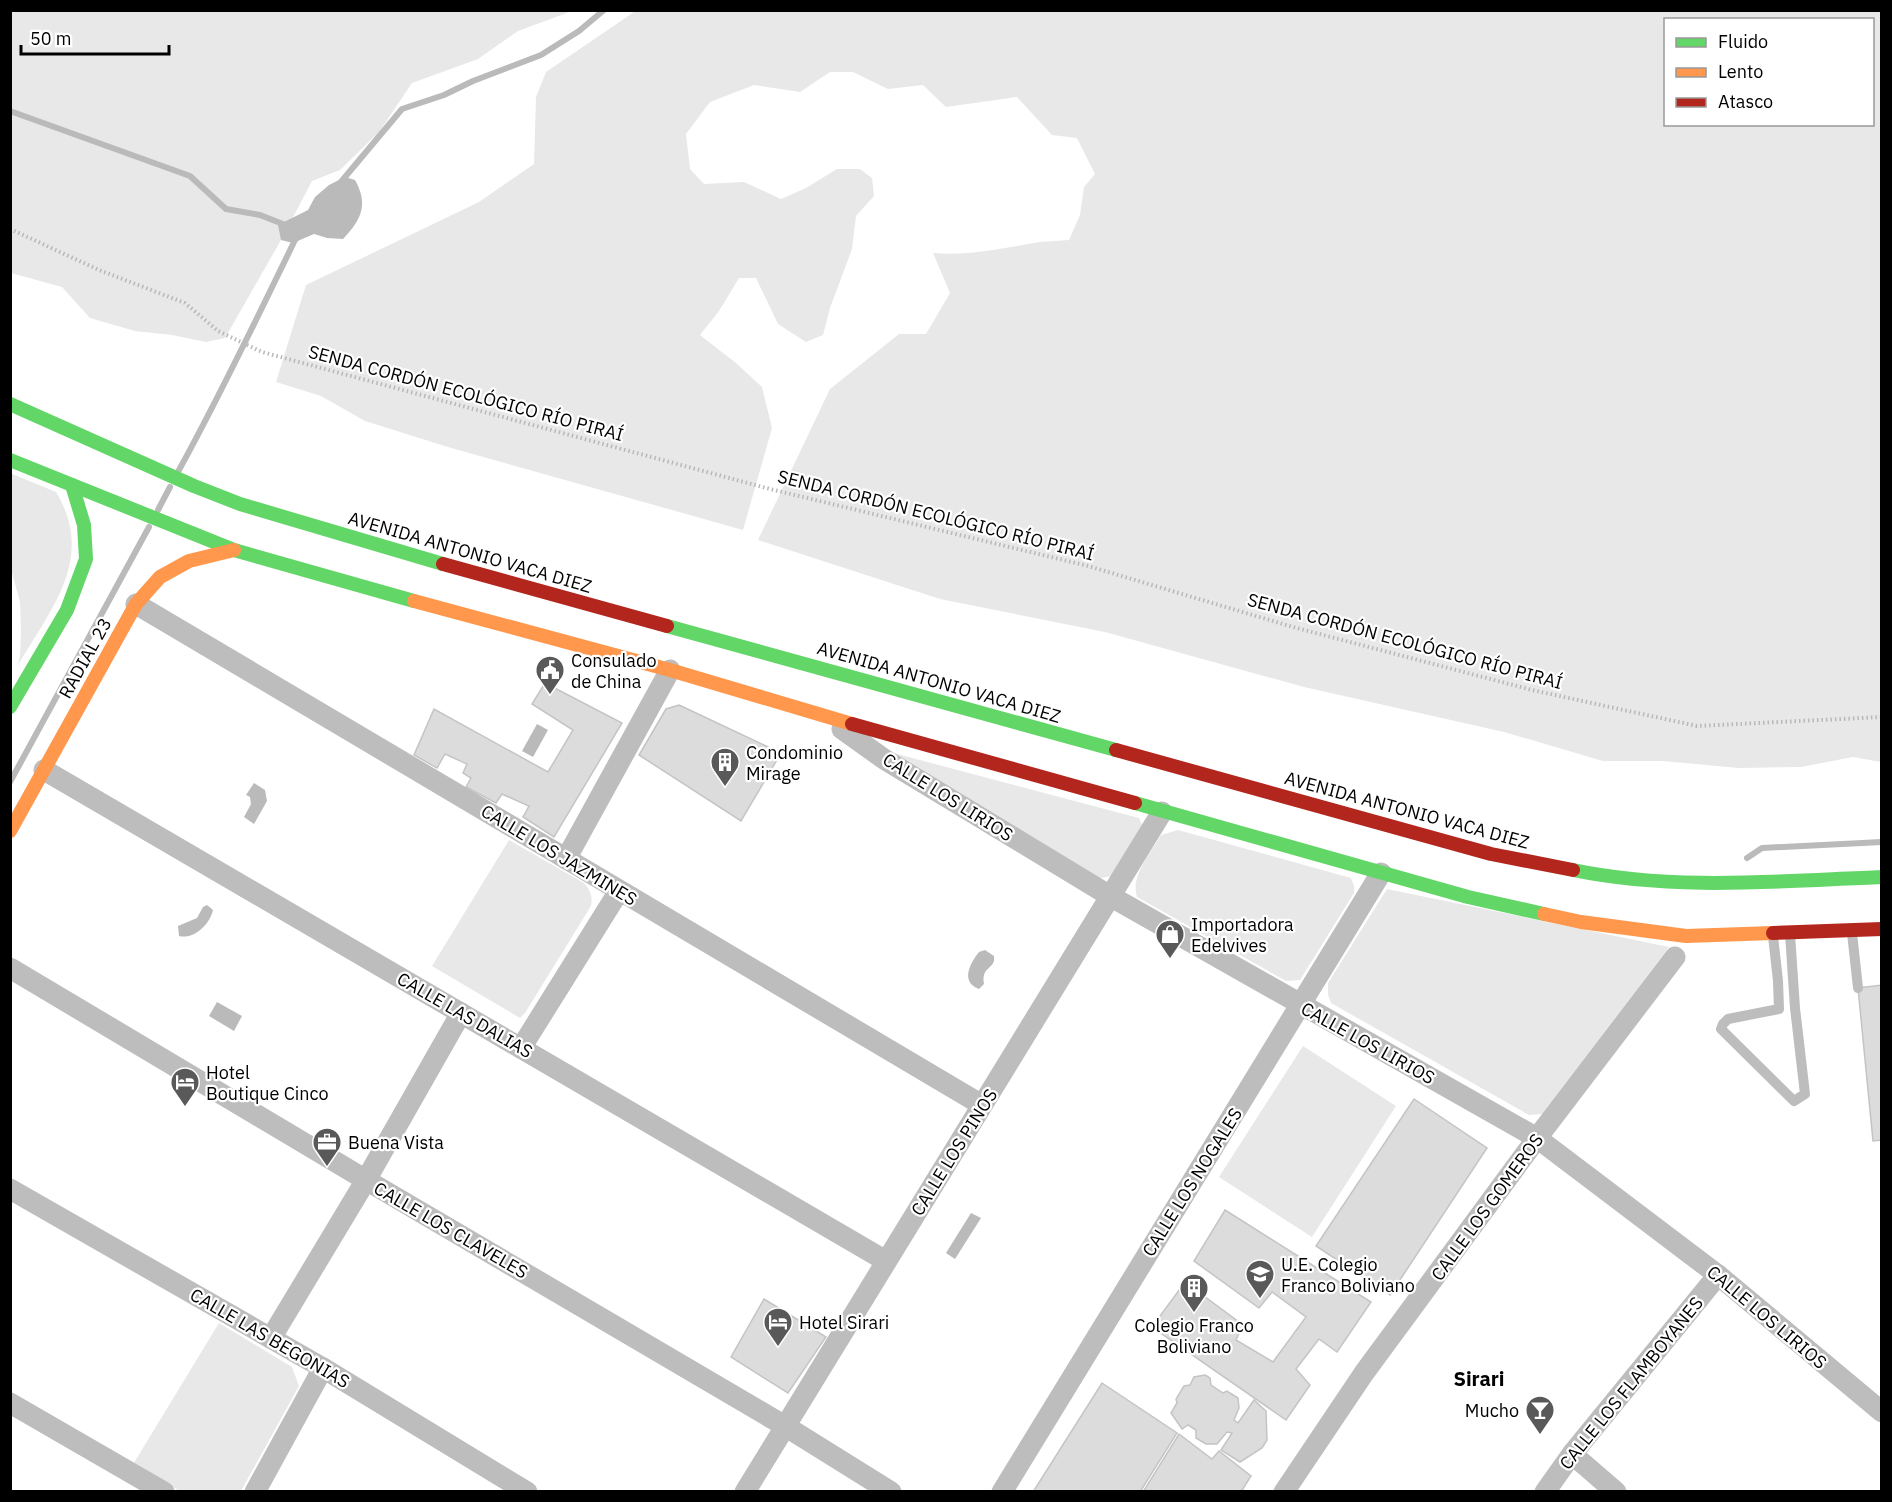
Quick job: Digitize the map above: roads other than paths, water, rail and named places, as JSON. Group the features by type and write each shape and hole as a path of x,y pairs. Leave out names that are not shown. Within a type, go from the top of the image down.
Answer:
{"main road":[{"name":"AVENIDA ANTONIO VACA DIEZ","path":"10,404 194,486 240,504 629,620 1491,854 1601,876 1697,884 1881,877"},
{"path":"10,460 234,550 670,670 824,716 1468,897 1581,922 1686,936 1881,929"},
{"path":"10,707 67,610 86,559 84,525 72,485"},
{"name":"RADIAL 23","path":"10,831 136,604 160,577 189,561 234,550"},
{"path":"540,635 614,642"}],"street":[{"name":"CALLE LOS JAZMINES","path":"136,604 982,1106"},
{"path":"566,859 670,670"},
{"name":"CALLE LOS LIRIOS","path":"824,716 885,759 1110,896 1537,1138 1718,1275 1881,1412"},
{"name":"CALLE LAS DALIAS","path":"44,770 886,1261"},
{"name":"CALLE LOS PINOS","path":"745,1491 1162,812"},
{"name":"CALLE LOS NOGALES","path":"1002,1491 1381,873"},
{"path":"521,1048 619,891"},
{"name":"CALLE LOS GOMEROS","path":"1284,1491 1364,1373 1537,1138 1675,957"},
{"name":"CALLE LOS CLAVELES","path":"10,968 891,1491"},
{"path":"271,1338 366,1180 461,1013"},
{"name":"CALLE LAS BEGONIAS","path":"10,1189 323,1368 527,1491"},
{"name":"CALLE LOS FLAMBOYANES","path":"1545,1491 1572,1454 1718,1275"},
{"path":"255,1491 323,1368"},
{"path":"10,1402 164,1491"},
{"path":"1572,1454 1616,1491"}],"lane":[{"path":"1852,930 1858,987"},
{"path":"1790,932 1794,1008 1805,1094 1794,1101 1722,1029 1728,1019 1794,1008"},
{"path":"1772,933 1779,1009"}],"waterway":[{"path":"340,183 402,109 444,95 473,81 541,55 579,31 604,10"},
{"path":"10,111 190,176 226,209 260,215 288,226"},
{"path":"179,470 296,238"},
{"path":"158,510 170,487"},
{"path":"10,782 149,527"},
{"path":"1747,858 1762,848 1882,842"}],"place":[{"name":"Consulado de China","path":"550,696"},
{"name":"Condominio Mirage","path":"725,788"},
{"name":"Importadora Edelvives","path":"1170,960"},
{"name":"Hotel Boutique Cinco","path":"185,1108"},
{"name":"Buena Vista","path":"327,1168"},
{"name":"U.E. Colegio Franco Boliviano","path":"1260,1300"},
{"name":"Colegio Franco Boliviano","path":"1194,1314"},
{"name":"Hotel Sirari","path":"778,1348"},
{"name":"Mucho","path":"1540,1436"}],"district":[{"name":"Sirari","path":"1479,1378"}]}
